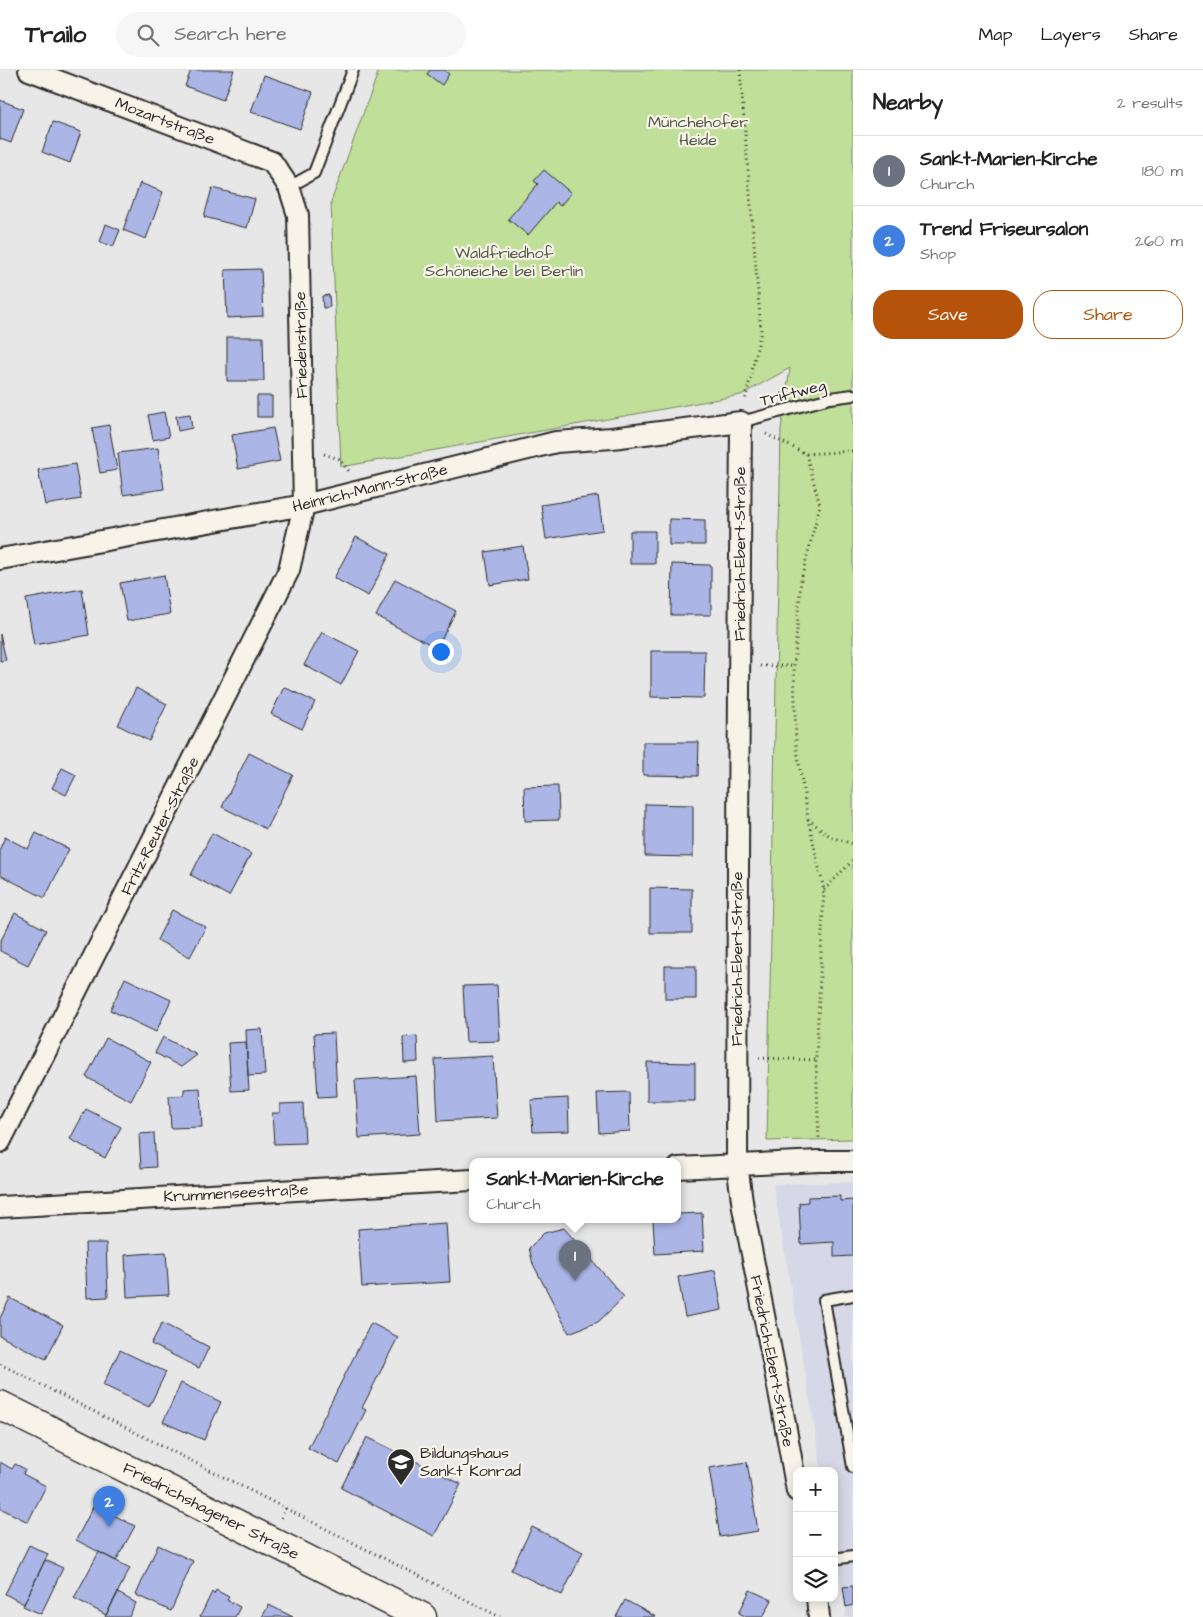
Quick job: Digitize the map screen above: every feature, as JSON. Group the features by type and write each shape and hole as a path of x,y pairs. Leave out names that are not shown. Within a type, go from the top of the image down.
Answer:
{"main road":[{"name":"Friedrichshagener Straße","path":"0,1405 422,1617"}],"street":[{"name":"Mozartstraße","path":"29,70 272,162 289,187"},
{"name":"Friedenstraße","path":"289,187 298,215 304,506"},
{"name":"Heinrich-Mann-Straße","path":"0,559 304,506 556,442 612,438 741,422"},
{"name":"Friedrich-Ebert-Straße","path":"741,422 740,666 737,805 737,1164 743,1208 793,1469"},
{"name":"Fritz-Reuter-Straße","path":"0,1142 289,570 304,506"},
{"path":"681,1168 737,1164 853,1161"},
{"name":"Krummenseestraße","path":"0,1207 469,1180"},
{"path":"817,1602 819,1617"}],"lane":[{"path":"289,187 314,173 353,70"},
{"name":"Triftweg","path":"741,422 830,398 853,395"},
{"path":"853,1295 824,1300 853,1467"},
{"path":"838,1558 853,1556"}],"path":[{"path":"740,70 760,331 741,422 806,454 853,451"},
{"path":"303,444 320,453 339,459 352,475"},
{"path":"806,454 820,505 801,580 794,666 796,744 808,819 824,890 816,1060 819,1161"},
{"path":"740,666 794,666"},
{"path":"808,819 831,836 853,844"},
{"path":"824,890 853,860"},
{"path":"736,1058 816,1060"},
{"path":"0,1364 287,1507 500,1617"}],"shaded area":[{"path":"853,1182 853,1617 845,1617 846,1612 838,1567 838,1467 821,1467 773,1184"}],"green space":[{"path":"379,70 853,70 853,1139 767,1141 781,429 790,368 741,395 341,467 331,202"}],"building":[{"path":"191,70 234,70 223,100 185,86"},
{"path":"430,70 446,70 449,74 442,85 427,74"},
{"path":"264,75 313,92 300,129 251,112"},
{"path":"0,100 23,109 11,143 0,139"},
{"path":"53,122 81,132 70,163 42,152"},
{"path":"544,170 571,193 560,206 556,202 528,235 508,219 538,184 534,181"},
{"path":"140,183 163,192 146,239 123,230"},
{"path":"212,188 255,199 247,228 204,217"},
{"path":"106,224 120,230 113,247 100,242"},
{"path":"261,269 263,316 227,318 225,270"},
{"path":"329,295 330,307 323,308 322,296"},
{"path":"227,337 263,337 264,381 227,381"},
{"path":"257,396 272,396 272,417 257,417"},
{"path":"164,412 169,437 153,440 148,415"},
{"path":"190,414 192,428 178,431 176,416"},
{"path":"109,425 117,470 100,473 92,428"},
{"path":"273,428 280,461 238,469 232,435"},
{"path":"158,448 164,489 123,495 118,453"},
{"path":"75,464 81,499 45,505 38,470"},
{"path":"598,496 603,530 546,539 541,505"},
{"path":"669,519 705,520 705,545 669,545"},
{"path":"630,531 655,531 655,564 630,564"},
{"path":"356,537 390,554 368,596 334,578"},
{"path":"523,546 528,579 490,585 485,552"},
{"path":"672,564 711,565 711,615 671,615"},
{"path":"164,575 170,614 127,621 120,583"},
{"path":"395,579 456,611 437,648 376,616"},
{"path":"82,589 89,635 34,645 26,599"},
{"path":"322,632 359,651 341,685 304,665"},
{"path":"0,634 6,660 0,661"},
{"path":"651,651 705,651 704,698 651,697"},
{"path":"284,687 315,702 302,729 271,714"},
{"path":"136,688 167,704 149,741 118,725"},
{"path":"643,742 699,742 698,776 643,775"},
{"path":"249,753 293,775 266,829 222,807"},
{"path":"62,768 76,775 66,795 52,788"},
{"path":"558,786 559,820 525,821 524,787"},
{"path":"645,804 693,805 693,857 645,856"},
{"path":"36,833 69,849 45,898 0,875 0,848 5,837 28,849"},
{"path":"212,833 251,854 229,896 191,875"},
{"path":"650,888 692,889 692,933 650,933"},
{"path":"172,910 206,927 190,957 157,940"},
{"path":"15,913 46,930 28,965 0,951 0,942"},
{"path":"665,966 696,966 696,999 665,999"},
{"path":"125,978 171,1000 156,1032 110,1010"},
{"path":"497,985 500,1041 466,1042 463,986"},
{"path":"262,1029 265,1075 248,1076 246,1030"},
{"path":"334,1033 337,1096 318,1097 314,1034"},
{"path":"417,1036 418,1062 404,1063 403,1037"},
{"path":"163,1037 197,1055 181,1067 155,1053"},
{"path":"106,1038 151,1062 131,1101 86,1077"},
{"path":"246,1042 249,1090 231,1091 228,1043"},
{"path":"493,1056 497,1118 438,1121 435,1059"},
{"path":"647,1062 695,1063 695,1101 647,1101"},
{"path":"416,1076 420,1134 359,1138 355,1080"},
{"path":"200,1088 202,1127 171,1128 169,1096 184,1095 184,1089"},
{"path":"629,1092 630,1131 599,1133 597,1093"},
{"path":"568,1098 569,1131 533,1132 531,1100"},
{"path":"303,1103 305,1143 274,1144 272,1113 280,1113 280,1104"},
{"path":"86,1109 121,1127 105,1158 70,1139"},
{"path":"154,1133 156,1167 141,1168 139,1134"},
{"path":"840,1196 840,1201 853,1200 853,1256 834,1257 834,1242 801,1244 799,1203 808,1202 808,1197"},
{"path":"702,1213 704,1251 655,1254 653,1223 681,1223 681,1214"},
{"path":"446,1223 450,1282 362,1287 358,1229"},
{"path":"564,1228 624,1297 598,1322 569,1333 533,1264 529,1248 544,1233"},
{"path":"85,1243 106,1243 108,1297 87,1298"},
{"path":"166,1252 169,1295 127,1297 125,1255"},
{"path":"715,1270 722,1310 685,1317 678,1277"},
{"path":"10,1298 63,1325 46,1359 0,1336 0,1318"},
{"path":"162,1323 209,1347 199,1368 151,1344"},
{"path":"371,1323 398,1337 362,1408 366,1410 339,1464 308,1448"},
{"path":"120,1350 166,1372 149,1407 103,1385"},
{"path":"181,1383 221,1402 204,1440 163,1422"},
{"name":"Bildungshaus Sankt Konrad","path":"367,1437 461,1484 434,1536 341,1488"},
{"path":"0,1462 12,1469 15,1464 25,1469 23,1474 46,1486 28,1522 0,1508"},
{"path":"747,1462 758,1531 720,1537 709,1468"},
{"path":"94,1505 135,1526 116,1561 76,1540"},
{"path":"532,1527 583,1552 562,1595 511,1570"},
{"path":"29,1545 48,1554 24,1604 5,1594"},
{"path":"158,1545 193,1561 171,1611 136,1595"},
{"path":"99,1552 130,1568 106,1615 74,1598"},
{"path":"45,1560 63,1568 41,1614 23,1606"},
{"path":"853,1586 853,1605 846,1607 843,1587"},
{"path":"216,1590 229,1597 227,1600 240,1607 235,1617 200,1617 212,1592 214,1594"},
{"path":"750,1590 772,1600 763,1617 747,1617 739,1613"},
{"path":"118,1593 136,1603 129,1617 105,1617"},
{"path":"625,1600 656,1617 616,1617"},
{"path":"269,1605 293,1617 262,1617"}],"place":[{"name":"Sankt-Marien-Kirche","path":"575,1281"},
{"name":"Bildungshaus Sankt Konrad","path":"401,1486"},
{"name":"Trend Friseursalon","path":"109,1527"}],"park label":[{"name":"Münchehofer Heide","path":"698,131"},
{"name":"Waldfriedhof Schöneiche bei Berlin","path":"504,262"}]}
